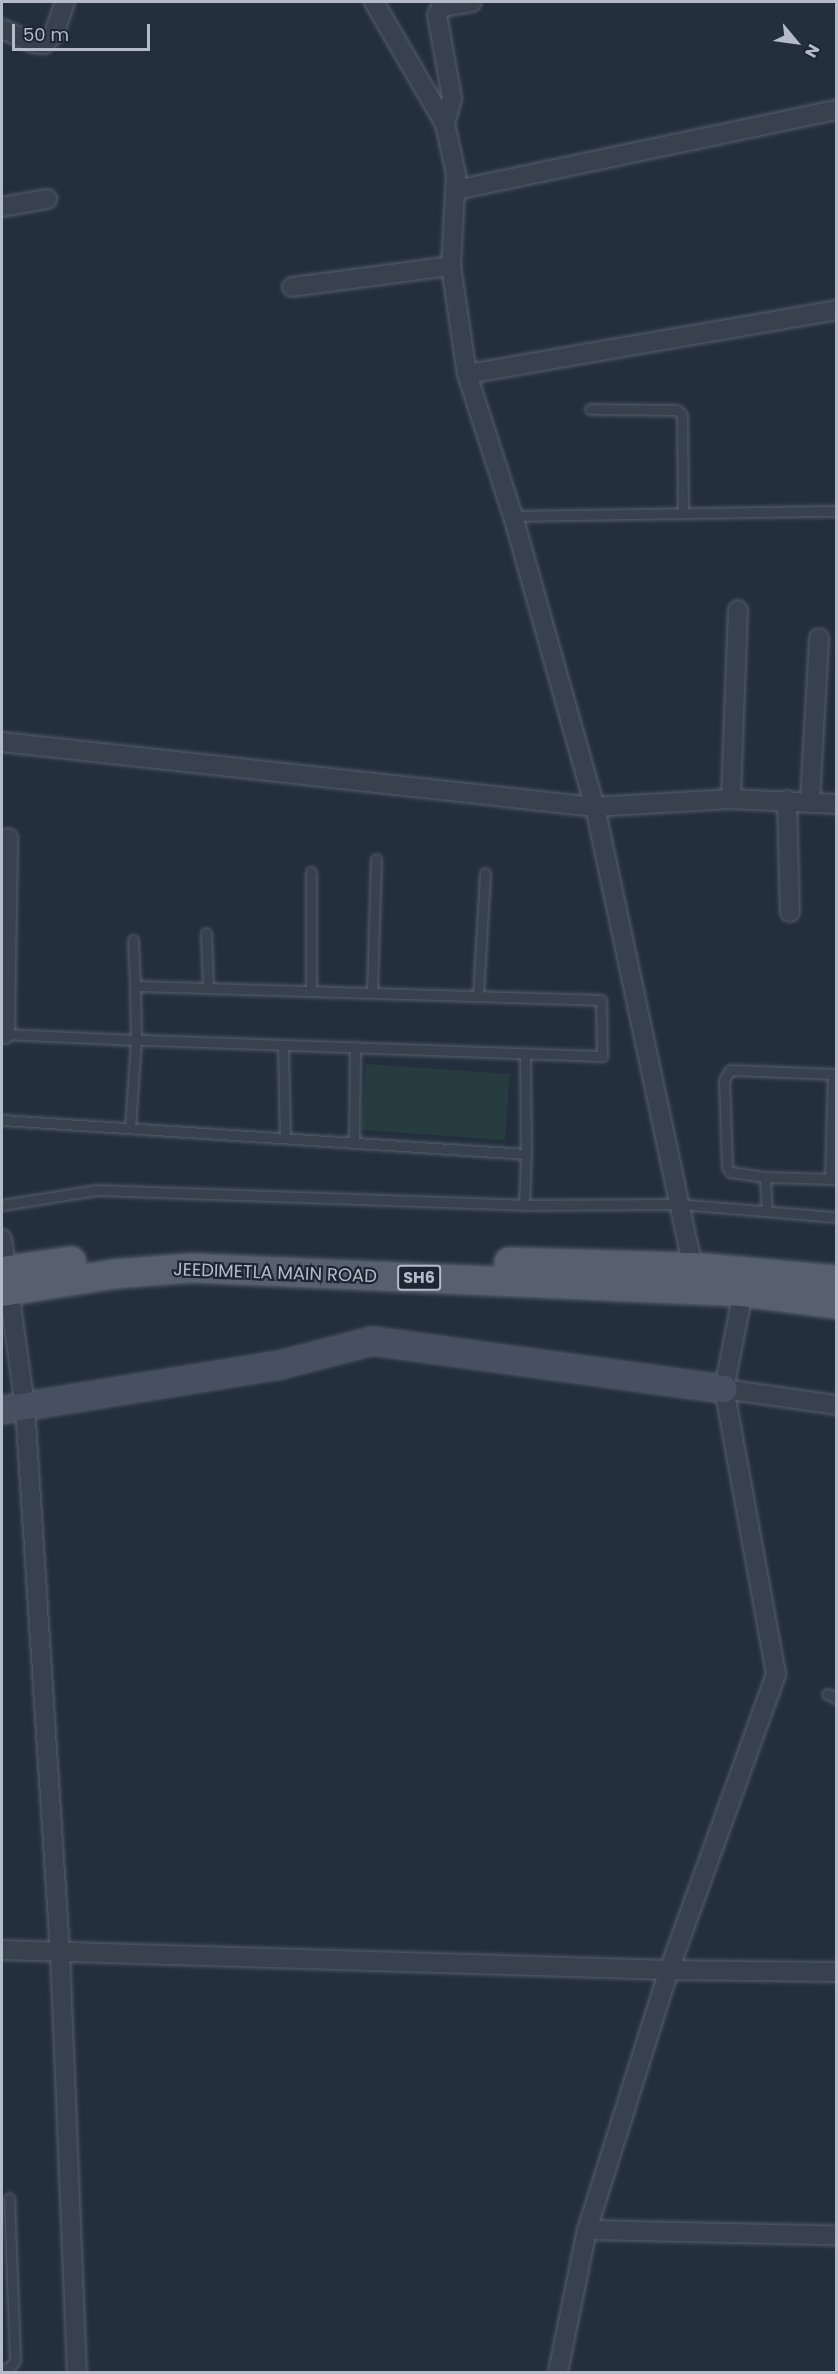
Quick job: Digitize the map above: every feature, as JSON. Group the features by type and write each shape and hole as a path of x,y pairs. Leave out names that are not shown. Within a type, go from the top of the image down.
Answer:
{"main road":[{"name":"JEEDIMETLA MAIN ROAD","path":"4,1281 112,1256 170,1252 693,1267 837,1280"},
{"name":"JEEDIMETLA MAIN ROAD","path":"4,1281 191,1268 743,1293 837,1304"}],"street":[{"path":"2,29 33,43 44,44 54,34 65,2"},
{"path":"374,2 445,124 456,174 451,266 466,374 513,516 595,807 693,1267"},
{"path":"445,124 452,98 437,15 441,7 472,2"},
{"path":"456,190 837,110"},
{"path":"2,207 47,199"},
{"path":"292,287 451,266"},
{"path":"466,374 837,310"},
{"path":"731,799 738,610"},
{"path":"810,801 819,638"},
{"path":"2,742 595,807 731,799 837,804"},
{"path":"787,800 790,912"},
{"path":"3,1034 8,838"},
{"path":"2,1239 13,1408 60,1951 77,2373"},
{"path":"558,2373 587,2230 669,1970 776,1674 724,1389 743,1293"},
{"path":"13,1408 280,1365 372,1341 837,1405"},
{"path":"2,1950 669,1970 837,1972"},
{"path":"587,2230 837,2235"}],"lane":[{"path":"590,409 677,410 682,415 682,513"},
{"path":"513,516 837,511"},
{"path":"372,993 376,859"},
{"path":"311,872 311,991"},
{"path":"478,996 485,873"},
{"path":"206,933 208,988"},
{"path":"130,1128 136,1041 133,940"},
{"path":"3,1034 136,1041 602,1056 601,1000 135,986"},
{"path":"283,1045 285,1138"},
{"path":"354,1142 355,1047"},
{"path":"524,1205 525,1053"},
{"path":"730,1070 835,1074 833,1179 734,1174 727,1167 724,1080 730,1070"},
{"path":"2,1120 526,1154"},
{"path":"765,1177 767,1210"},
{"path":"2,1205 97,1190 524,1205 678,1204 837,1216"},
{"path":"2,2371 11,2367 15,2360 9,2198"}],"green space":[{"path":"366,1064 510,1074 505,1140 361,1130"}]}
